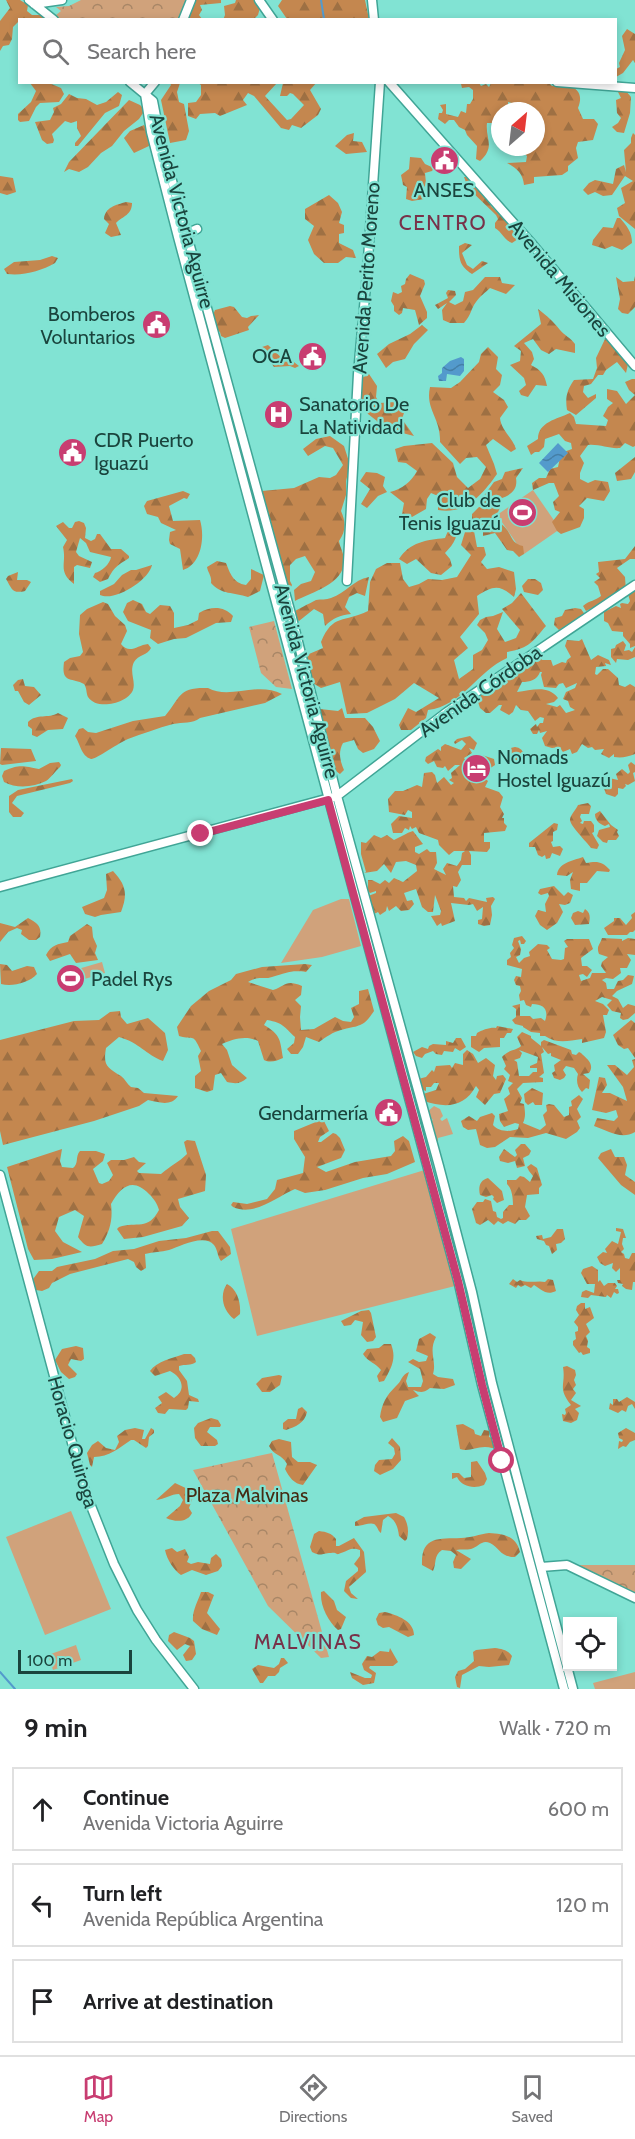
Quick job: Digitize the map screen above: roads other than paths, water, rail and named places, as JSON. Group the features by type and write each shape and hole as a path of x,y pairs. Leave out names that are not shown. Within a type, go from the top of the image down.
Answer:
{"main road":[{"path":"32,2 62,0"},
{"path":"184,18 192,0"},
{"path":"259,0 272,18"},
{"path":"372,0 374,18"},
{"path":"32,2 52,18"},
{"path":"132,84 145,94"},
{"name":"Avenida Victoria Aguirre","path":"153,84 145,94 151,132 178,237 333,798 439,1166 472,1292 492,1383 573,1689"},
{"name":"Avenida Perito Moreno","path":"347,581 358,374 380,84"},
{"name":"Avenida Misiones","path":"390,84 533,244 635,366"},
{"path":"583,84 635,88"},
{"name":"Avenida Victoria Aguirre","path":"145,94 153,101 160,137 290,610 333,798 458,1281 485,1396 564,1689"},
{"path":"178,237 197,229"},
{"name":"Avenida Córdoba","path":"333,798 447,712 635,585"},
{"path":"0,887 333,798"},
{"name":"Horacio Quiroga","path":"0,1175 85,1491 114,1564 137,1610 156,1640 194,1689"},
{"path":"541,1567 567,1565 635,1598"}],"water":[{"path":"461,357 464,359 464,371 460,376 447,374 446,381 439,381 438,376 442,373 442,368 450,361"},
{"path":"558,443 568,453 548,472 539,463"}],"waterway":[{"path":"321,0 324,18"},
{"path":"0,1672 15,1689"}],"place":[{"name":"ANSES","path":"444,160"},
{"name":"Bomberos Voluntarios","path":"156,325"},
{"name":"OCA","path":"313,356"},
{"name":"Sanatorio De La Natividad","path":"278,415"},
{"name":"CDR Puerto Iguazú","path":"73,452"},
{"name":"Club de Tenis Iguazú","path":"522,512"},
{"name":"Nomads Hostel Iguazú","path":"476,769"},
{"name":"Padel Rys","path":"70,979"},
{"name":"Gendarmería","path":"389,1113"}],"district":[{"name":"CENTRO","path":"443,223"},
{"name":"MALVINAS","path":"308,1642"}],"park label":[{"name":"Plaza Malvinas","path":"247,1495"}]}
